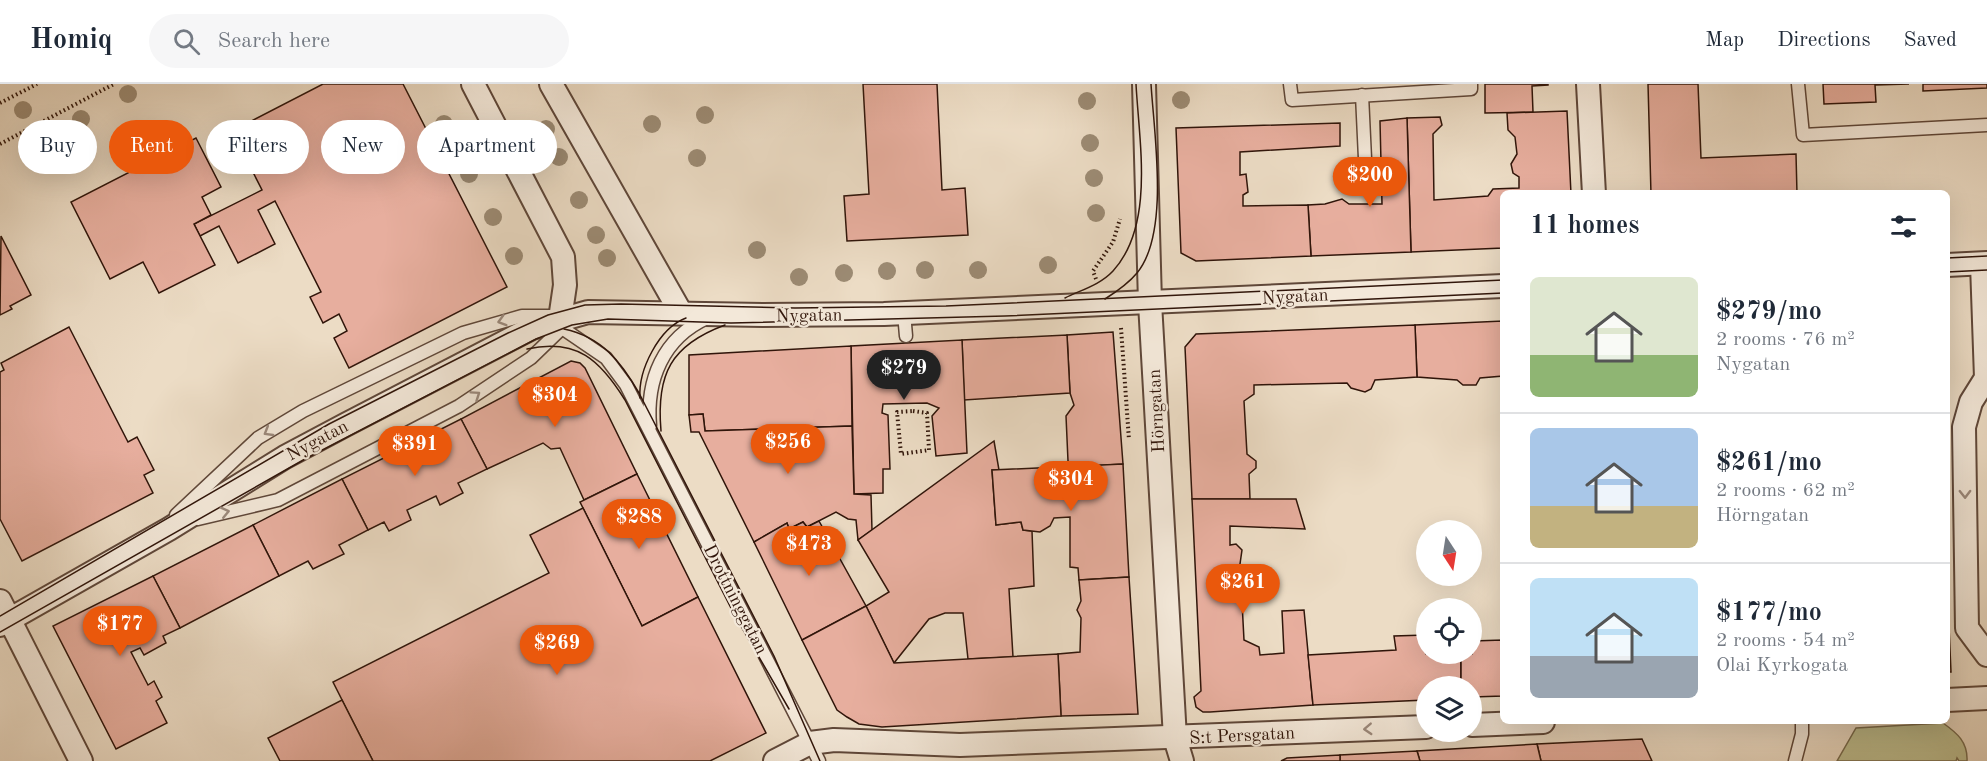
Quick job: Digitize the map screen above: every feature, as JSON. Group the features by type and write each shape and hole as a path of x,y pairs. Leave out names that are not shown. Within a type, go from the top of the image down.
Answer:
{"street":[{"path":"473,84 563,257 566,285 561,323"},
{"path":"551,84 681,313"},
{"name":"Hörngatan","path":"1143,84 1150,303 1175,738 1182,761"},
{"path":"1588,84 1594,190"},
{"path":"1950,265 1985,263 1987,379 1971,402 1964,427 1967,628 1978,646 1987,655"},
{"name":"Nygatan","path":"3,615 169,529 326,435 532,328 561,323 588,312 904,313 1500,286"},
{"path":"3,615 81,761"},
{"path":"1950,700 1987,698"},
{"path":"1482,725 1500,724"},
{"name":"S:t Persgatan","path":"775,761 815,752 834,740 960,745 1416,727"}],"lane":[{"path":"1290,84 1292,100 1471,89 1471,84"},
{"path":"1798,84 1803,135 1987,125"},
{"path":"1362,96 1366,180"},
{"path":"904,313 906,336"},
{"path":"651,434 650,386 664,355 684,332 714,314"},
{"path":"169,529 175,516 258,438 303,411 463,333 522,316 548,315 561,323"},
{"name":"Drottninggatan","path":"561,323 615,368 815,752"},
{"name":"Nygatan","path":"169,529 208,516 278,500 459,406 531,358 561,323"},
{"path":"1796,761 1802,724"}],"path":[{"path":"0,103 37,84"},
{"path":"0,144 114,84"},
{"path":"913,411 927,413 929,450 901,454 897,412 913,411"}],"green space":[{"path":"1944,724 1964,743 1967,761 1959,761 1957,758 1956,761 1837,761 1856,728"}],"building":[{"path":"323,84 403,84 421,120 417,120 417,174 449,174 507,287 349,368 334,338 347,331 339,314 323,323 310,297 321,292 275,201 258,210 275,244 238,263 219,226 200,236 194,224 262,190 254,174 309,174 309,120 253,120"},
{"path":"863,84 937,84 942,190 965,188 968,235 847,241 844,196 869,194"},
{"path":"1485,84 1548,85 1532,86 1533,112 1485,113"},
{"path":"1648,84 1698,84 1701,158 1796,154 1797,190 1651,190"},
{"path":"1823,84 1909,84 1875,85 1876,102 1824,104"},
{"path":"1923,84 1987,84 1987,88 1923,91"},
{"path":"1567,111 1571,190 1500,190 1500,248 1411,252 1407,118 1440,117 1442,125 1433,134 1434,200 1488,196 1493,189 1519,188 1519,177 1513,173 1511,164 1517,154 1515,137 1508,130 1507,113"},
{"path":"1407,118 1411,252 1311,256 1308,205 1325,204 1342,199 1349,204 1382,204 1380,121"},
{"path":"1340,123 1340,146 1240,152 1240,175 1246,174 1248,192 1243,195 1243,206 1308,205 1311,256 1196,261 1181,253 1176,128"},
{"path":"196,138 206,158 206,174 214,174 221,187 202,197 211,215 194,224 215,265 159,293 143,262 110,279 71,202 126,174 194,174 194,139"},
{"path":"1,236 31,295 10,306 12,309 0,315"},
{"path":"1500,321 1500,376 1480,378 1476,385 1463,385 1457,380 1417,377 1415,325"},
{"path":"1415,325 1417,377 1375,380 1371,389 1365,392 1351,388 1347,383 1254,385 1254,394 1244,401 1247,454 1256,461 1256,468 1249,474 1250,499 1192,499 1185,347 1196,334"},
{"path":"69,327 128,442 137,437 154,470 144,475 153,493 22,561 0,519 0,372 4,370 1,363"},
{"path":"1113,332 1123,464 1073,467 1068,461 1066,416 1074,405 1070,393 1067,335"},
{"path":"1067,335 1070,393 964,400 962,340"},
{"path":"962,340 967,453 936,456 932,416 939,408 927,403 883,404 882,413 888,415 890,469 883,469 883,493 854,494 851,346"},
{"path":"851,346 852,426 705,431 703,414 689,415 689,355"},
{"path":"571,361 580,363 585,368 637,474 584,500 560,448 551,449 543,443 487,469 461,419"},
{"path":"703,414 705,431 852,426 854,494 871,495 872,530 858,540 856,520 848,519 836,512 807,527 803,522 789,529 787,523 754,542 699,432 691,432 689,415"},
{"path":"461,419 487,469 458,483 463,493 440,505 436,496 407,510 411,520 389,531 384,522 368,530 342,479"},
{"path":"994,441 999,470 992,470 996,525 1021,522 1023,530 1032,531 1034,586 1009,589 1013,657 968,659 963,613 945,613 929,619 894,663 866,606 889,592 858,540"},
{"path":"1123,464 1129,577 1079,580 1078,568 1070,567 1070,517 1054,518 1050,526 1040,532 1023,530 1021,522 996,525 992,470"},
{"path":"637,474 698,597 642,626 580,502"},
{"path":"342,479 368,530 339,545 344,554 313,569 308,561 279,576 253,525"},
{"path":"1192,499 1296,499 1305,529 1230,526 1230,545 1236,544 1242,550 1240,564 1244,640 1259,647 1260,655 1284,653 1282,611 1304,610 1313,705 1210,712 1203,712 1196,707 1194,697 1201,691"},
{"path":"583,508 642,626 698,597 766,733 710,761 373,761 333,682 549,573 530,535"},
{"path":"819,521 866,606 802,640 754,542 787,523 789,529 803,522 807,527"},
{"path":"253,525 279,576 180,628 153,576"},
{"path":"153,576 180,628 163,636 166,643 144,655 140,648 131,652 148,685 154,681 162,697 156,701 167,723 116,749 53,626"},
{"path":"1129,577 1138,714 1061,716 1058,654 1080,652 1081,618 1077,610 1081,601 1079,580"},
{"path":"866,606 894,663 1058,654 1061,716 882,727 859,724 837,710 802,640"},
{"path":"1416,635 1416,664 1461,664 1461,676 1416,676 1416,700 1313,705 1308,655 1396,650 1394,636"},
{"path":"1500,640 1500,696 1482,697 1482,676 1461,676 1461,664 1482,664 1482,641"},
{"path":"342,700 373,761 280,761 268,738"},
{"path":"1642,739 1652,761 1541,761 1537,744"},
{"path":"1537,744 1541,761 1420,761 1417,751"},
{"path":"1417,751 1420,761 1340,761 1340,755"},
{"path":"1340,755 1340,761 1281,761 1287,758"}],"tram line":[{"path":"1065,298 1108,276 1126,252 1135,231 1140,207 1141,182 1136,84"},
{"path":"1105,299 1137,273 1147,255 1154,234 1158,182 1151,84"},
{"path":"1950,258 1987,256"},
{"path":"1950,272 1987,270"},
{"path":"0,616 329,424 508,333 548,315 585,305 795,308 946,306 1500,280"},
{"path":"0,632 305,459 536,339 572,325 608,319 731,323 1005,316 1500,293"},
{"path":"640,398 643,375 652,351 667,331 686,318"},
{"path":"661,431 661,393 671,364 692,342 725,325"},
{"path":"564,329 589,338 609,352 639,393 774,656 820,761"},
{"path":"527,349 545,346 573,350 596,363 616,386 734,614 789,709"}]}
